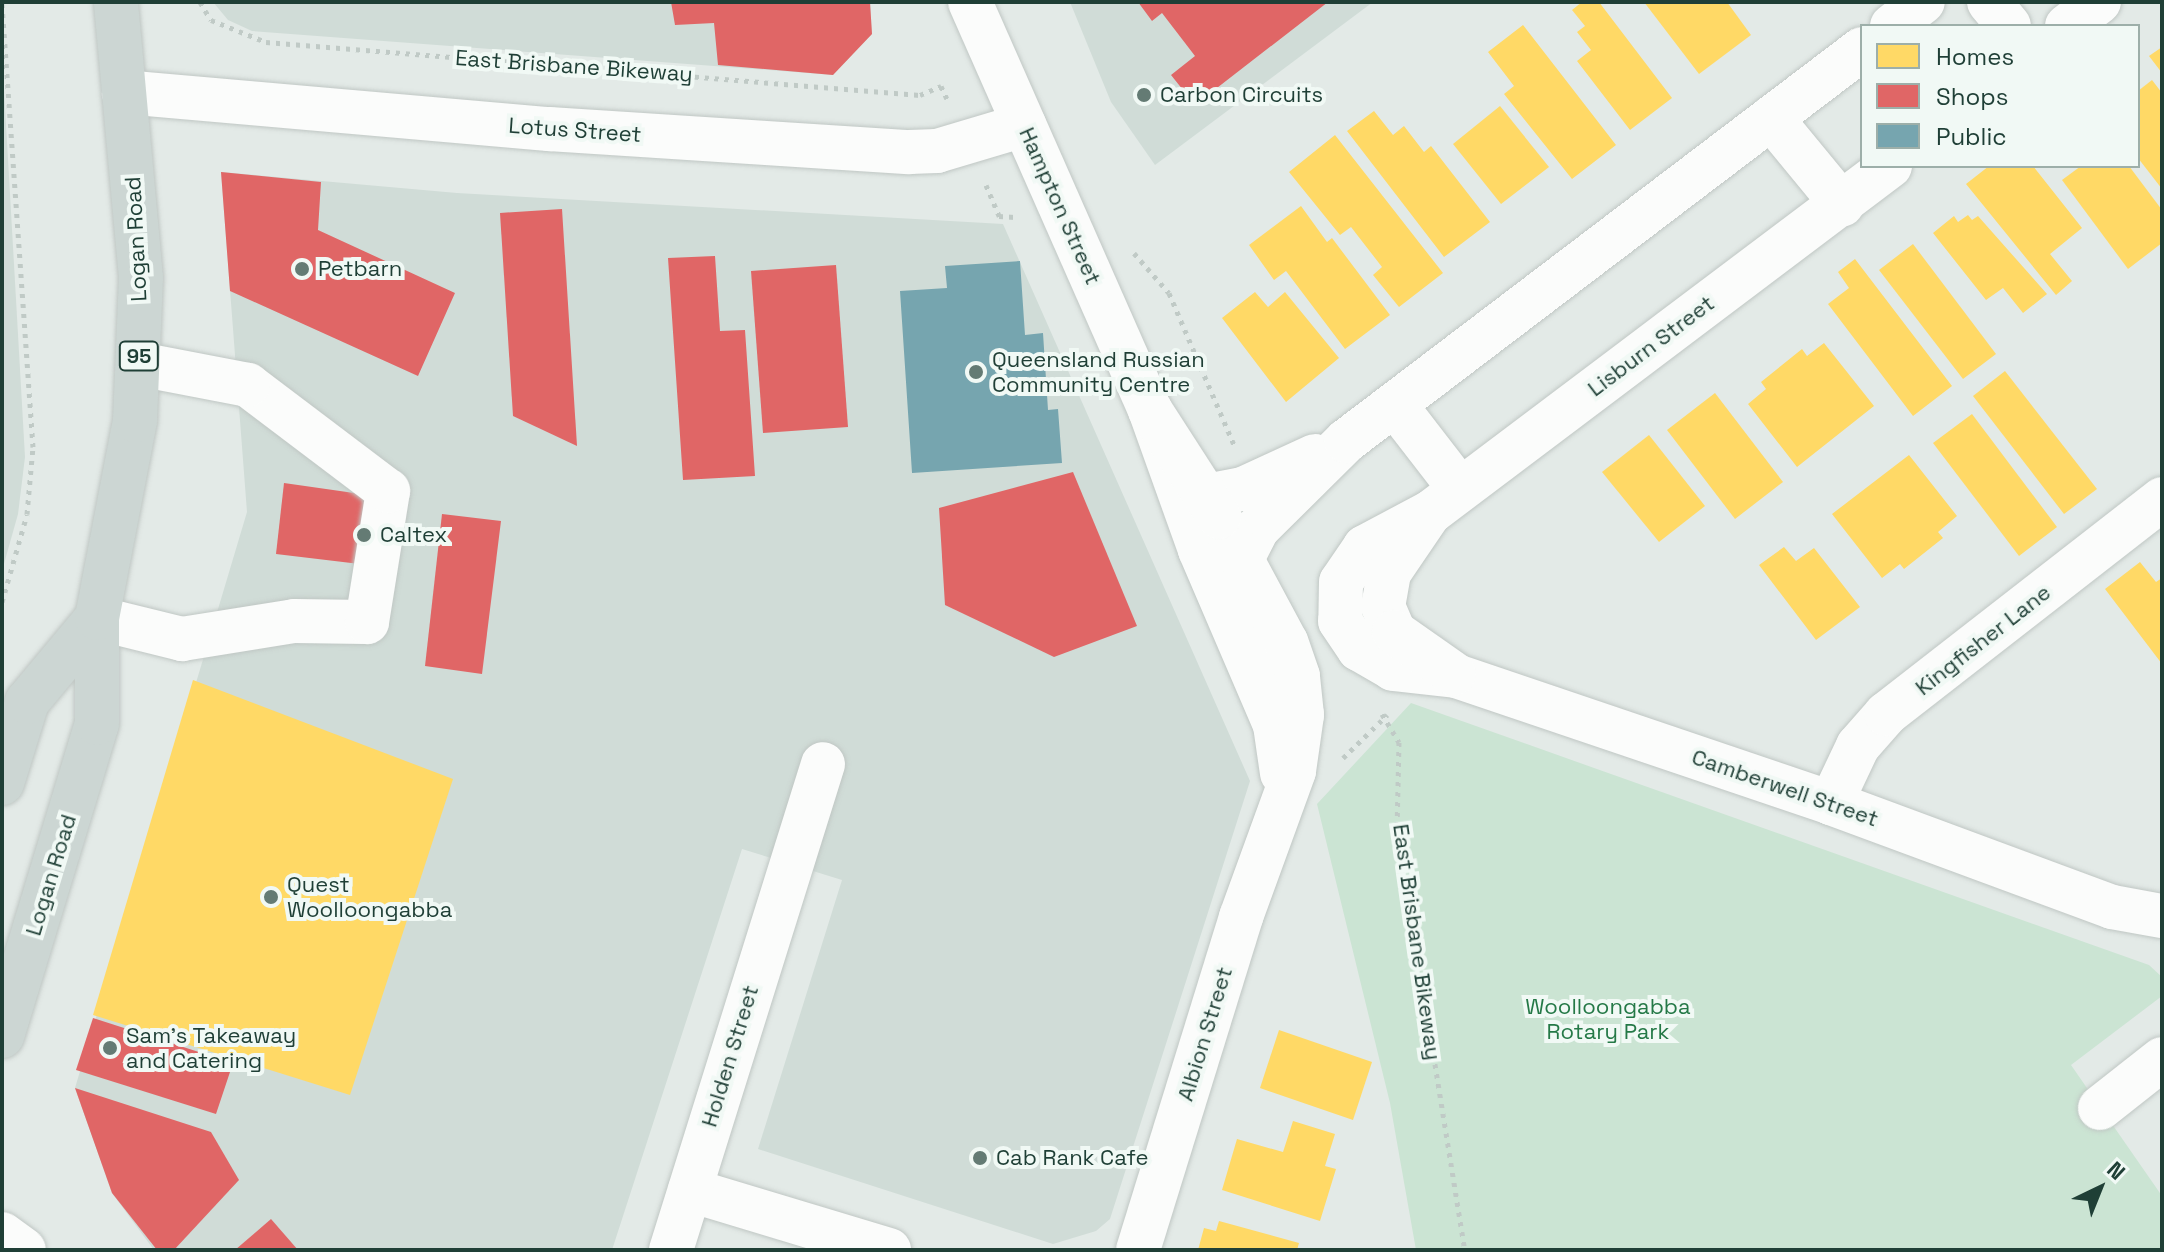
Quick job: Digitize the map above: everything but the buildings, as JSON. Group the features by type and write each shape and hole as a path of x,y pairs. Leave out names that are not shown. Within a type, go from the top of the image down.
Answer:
{"main road":[{"name":"Logan Road","path":"2,1036 97,723 97,618 126,484 139,364 141,278 116,2"},
{"name":"Logan Road","path":"2,783 27,702 97,618"}],"street":[{"name":"Hampton Street","path":"970,2 1150,410 1196,539 1275,725 1304,770"},
{"path":"1895,24 1923,2"},
{"path":"1989,2 2007,24"},
{"path":"2070,24 2099,2"},
{"path":"1242,559 1258,528 1346,441 1860,51"},
{"name":"Lotus Street","path":"124,92 549,129 909,152 937,151 1024,125"},
{"path":"1771,118 1842,204"},
{"name":"Lisburn Street","path":"1446,500 1887,168"},
{"path":"97,618 182,639 294,621 367,622 388,491 248,385 139,364"},
{"path":"1395,405 1446,500"},
{"name":"Hampton Street","path":"1150,410 1206,496 1242,559 1298,676 1304,770"},
{"path":"1206,496 1256,484 1346,441"},
{"name":"Kingfisher Lane","path":"1831,803 1858,746 1886,714 2162,499"},
{"name":"Camberwell Street","path":"1446,500 1375,540 1351,561 1341,582 1339,613 1355,645 1385,666 1456,676 1831,803 2112,907 2162,916"},
{"name":"Holden Street","path":"671,1250 823,764"},
{"name":"Albion Street","path":"1138,1250 1241,917 1278,820 1304,770"},
{"name":"Camberwell Street","path":"2112,907 2162,938"},
{"path":"2100,1108 2162,1059"},
{"path":"690,1190 889,1250"},
{"path":"2,1234 24,1250"}],"path":[{"path":"2,2 33,447 27,514 2,602"},
{"name":"East Brisbane Bikeway","path":"200,2 211,20 266,42 920,95 941,86 948,104"},
{"path":"1128,245 1169,293 1224,424 1256,484"},
{"name":"East Brisbane Bikeway","path":"1374,706 1385,717 1399,742 1397,827 1465,1250"},
{"path":"1304,770 1385,717 1395,707"}],"shaded area":[{"path":"213,2 870,2 872,34 833,75 252,31 228,20"},
{"path":"1070,2 1373,2 1155,165 1111,102"},
{"path":"2,54 25,457 18,514 2,571"},
{"path":"221,172 457,193 1003,224 1250,781 1110,1219 1096,1231 1053,1244 758,1149 842,880 742,849 612,1250 154,1250 112,1193 75,1088 247,512"}],"green space":[{"name":"Woolloongabba Rotary Park","path":"1411,703 2149,965 2162,977 2162,996 2071,1065 2162,1196 2162,1250 1416,1250 1390,1103 1317,804"}],"place":[{"name":"Carbon Circuits","path":"1144,95"},
{"name":"Petbarn","path":"302,269"},
{"name":"Queensland Russian Community Centre","path":"976,372"},
{"name":"Caltex","path":"364,535"},
{"name":"Quest Woolloongabba","path":"271,897"},
{"name":"Sam's Takeaway and Catering","path":"110,1048"},
{"name":"Cab Rank Cafe","path":"980,1158"}]}
